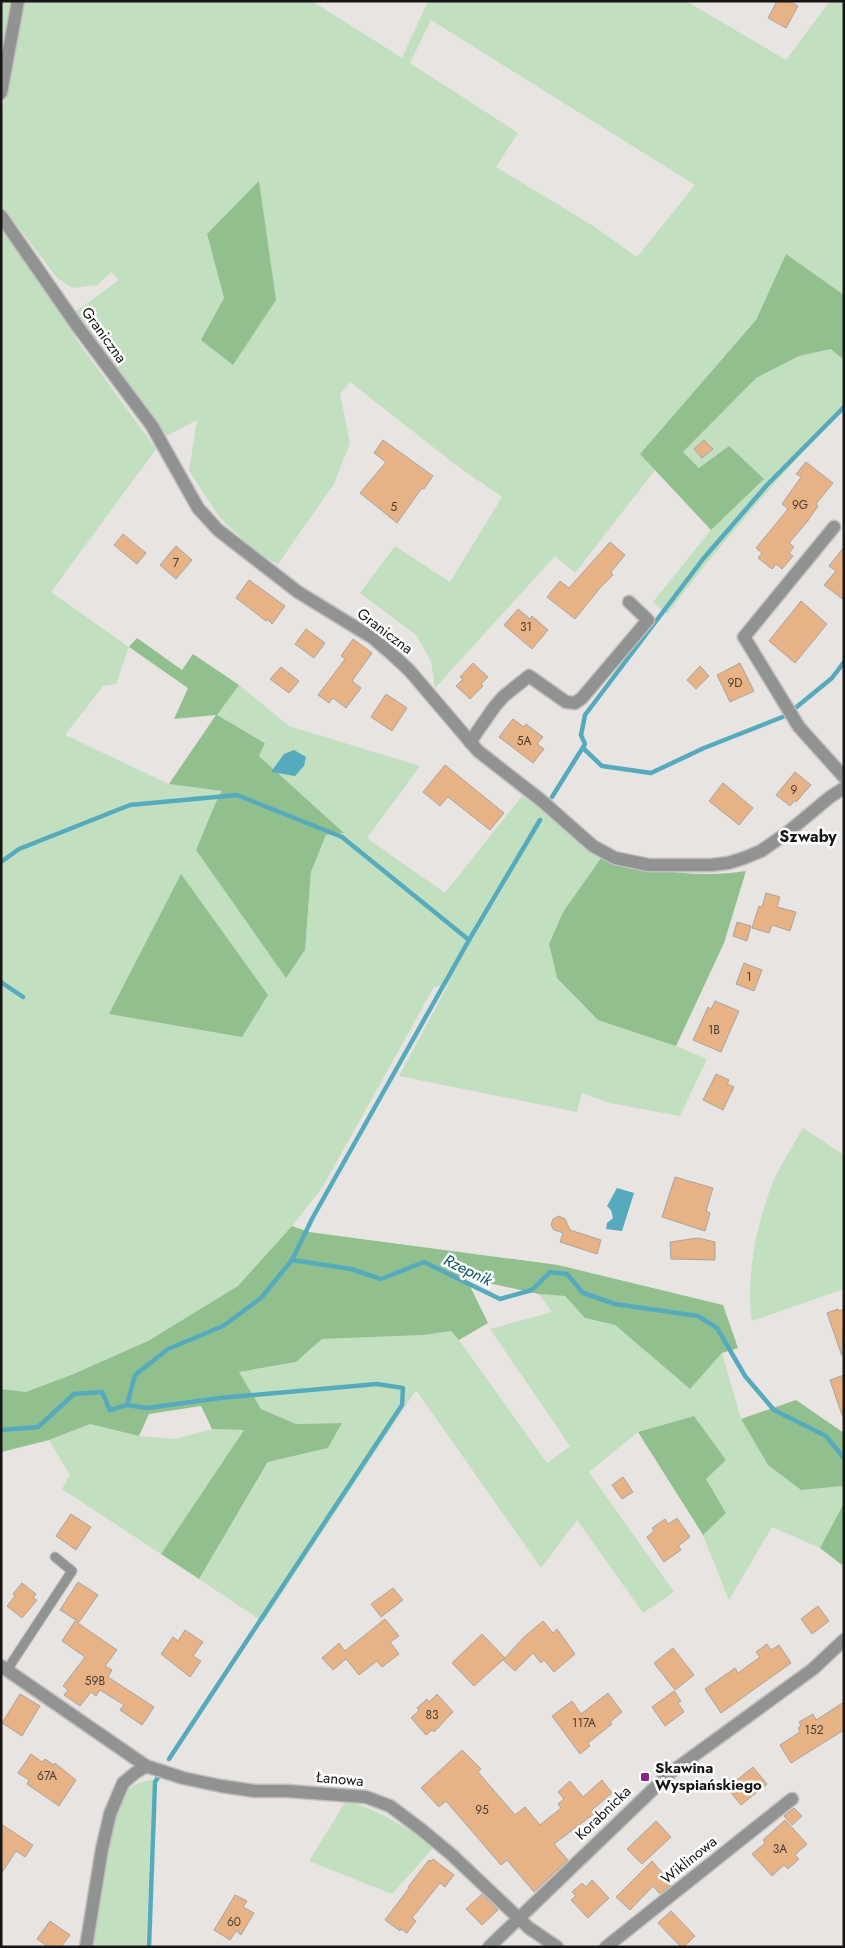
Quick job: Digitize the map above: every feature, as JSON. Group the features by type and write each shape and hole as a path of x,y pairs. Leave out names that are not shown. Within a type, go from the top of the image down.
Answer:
{"street":[{"path":"1,92 18,1"},
{"name":"Graniczna","path":"1,216 78,327 152,426 198,508 218,530 292,587 373,638 410,670 470,742 593,846 614,858 649,865 710,865 744,858 761,851 844,788"},
{"path":"834,527 744,637 799,728 844,777"},
{"path":"470,742 495,706 504,696 529,676 566,702 574,703 582,698 648,620 629,602"},
{"name":"Korabnicka","path":"489,1947 670,1772 813,1669 844,1640"},
{"name":"Łanowa","path":"4,1668 146,1766 183,1778 221,1786 254,1791 287,1790 366,1797 390,1806 452,1855 519,1919"},
{"path":"86,1947 102,1848 110,1814 124,1783 146,1766"},
{"name":"Wiklinowa","path":"606,1947 792,1799"},
{"path":"519,1919 557,1947"}],"lane":[{"path":"4,1668 72,1571 55,1557"}],"green space":[{"path":"1,1 12,1 1,58"},
{"path":"24,1 312,1 402,58 428,1 686,1 786,60 830,1 844,1 844,295 786,254 756,320 641,454 655,470 575,573 555,556 435,688 431,661 416,635 360,593 395,546 450,582 502,497 456,465 350,382 340,394 350,443 334,484 278,564 257,553 221,519 189,471 197,420 166,436 75,312 119,280 111,272 97,285 73,288 57,278 3,207 1,192 1,114 20,29","holes":["431,20 695,185 637,257 595,227 496,167 518,133 410,63","207,234 276,300 201,341 224,298"]},
{"path":"259,181 276,300 233,365 201,340 224,298 207,234"},
{"path":"1,228 23,253 62,310 76,339 156,449 51,592 129,647 116,684 103,686 65,735 169,784 223,791 215,804 196,850 305,950 311,872 326,835 344,833 259,756 265,742 216,715 239,685 289,726 420,766 367,838 445,893 522,796 601,858 563,912 549,944 557,978 676,1046 707,1059 680,1116 610,1103 582,1093 577,1112 399,1076 448,985 434,987 322,1188 292,1226 239,1286 148,1341 26,1393 1,1389"},
{"path":"786,254 844,295 844,354 841,358 831,349 799,356 756,378 683,452 699,468 729,446 764,479 711,530 640,454 756,320"},
{"path":"832,349 840,358 844,354 844,407 753,508 667,614 653,602 711,530 764,479 699,468 683,452 756,378 799,356"},
{"path":"137,638 182,670 193,654 239,685 217,715 265,743 259,756 344,833 326,835 311,872 305,950 286,978 196,850 222,791 169,784 216,715 174,719 188,688 129,647"},
{"path":"601,858 637,866 691,874 746,871 724,943 676,1046 598,1020 557,978 549,944 563,912"},
{"path":"181,874 268,995 242,1037 109,1014"},
{"path":"803,1128 844,1155 844,1289 752,1321 750,1305 751,1269 757,1232 776,1175"},
{"path":"292,1226 309,1232 558,1265 723,1305 738,1348 722,1353 690,1389 615,1325 585,1318 565,1296 539,1294 466,1278 488,1323 459,1340 451,1331 424,1335 322,1339 296,1362 239,1372 261,1409 296,1424 342,1423 328,1448 268,1462 199,1579 161,1554 244,1430 212,1429 201,1406 149,1414 139,1436 90,1424 49,1440 1,1452 1,1389 26,1392 71,1375 148,1341 238,1286"},
{"path":"539,1294 565,1296 585,1318 615,1325 690,1389 722,1353 741,1419 768,1465 801,1490 844,1486 844,1503 820,1548 772,1527 729,1600 703,1535 726,1513 706,1479 726,1460 694,1416 638,1432 589,1472 674,1592 643,1613 577,1520 541,1568 416,1390 263,1622 199,1579 269,1462 328,1448 342,1423 296,1424 261,1409 238,1372 296,1362 322,1339 424,1335 451,1331 547,1463 570,1446 490,1329 552,1312"},
{"path":"796,1400 844,1433 844,1486 801,1490 768,1465 741,1419"},
{"path":"694,1416 726,1460 706,1479 726,1513 703,1535 638,1432"},
{"path":"90,1424 139,1436 175,1439 212,1429 244,1430 161,1554 62,1489 70,1475 49,1440"},
{"path":"844,1503 844,1562 842,1565 820,1548"},
{"path":"153,1780 146,1947 90,1947 95,1935 109,1839 119,1803 126,1792 132,1787 141,1782"},
{"path":"346,1801 381,1814 434,1847 392,1894 309,1861"}],"water":[{"path":"294,750 306,757 304,766 295,776 271,772 284,754"},
{"path":"617,1188 634,1193 622,1231 606,1229 607,1223 613,1218 611,1210 607,1206"}],"building":[{"path":"777,1 789,1 798,6 786,28 768,18"},
{"path":"383,440 433,476 397,523 360,493 386,462 374,453"},
{"path":"704,440 713,449 702,458 694,449"},
{"path":"806,462 833,483 816,504 818,506 807,522 789,543 794,547 789,553 793,556 782,569 776,564 772,569 758,558 762,553 756,548 788,509 782,504 801,477 796,474"},
{"path":"123,534 146,553 137,564 114,545"},
{"path":"610,542 625,555 611,572 613,575 575,619 547,597 560,581 569,588"},
{"path":"176,546 192,560 176,579 160,565"},
{"path":"844,547 844,600 824,585 836,571 829,566"},
{"path":"249,580 285,606 272,624 236,598"},
{"path":"801,601 827,624 795,663 769,641"},
{"path":"518,609 530,619 532,616 548,630 532,649 504,625"},
{"path":"306,629 325,643 314,658 295,644"},
{"path":"353,639 372,653 352,681 361,688 346,708 333,698 329,703 318,695 345,659 341,656"},
{"path":"473,663 488,677 481,684 483,686 470,699 456,686 463,679 460,677"},
{"path":"740,663 754,691 730,702 717,675"},
{"path":"700,666 709,676 696,689 687,680"},
{"path":"281,667 299,681 289,693 270,679"},
{"path":"386,694 407,708 392,731 371,717"},
{"path":"513,719 524,727 526,724 543,737 537,744 544,749 533,763 499,737"},
{"path":"445,765 504,813 490,830 448,797 440,806 423,792"},
{"path":"795,772 811,785 790,806 776,795"},
{"path":"723,783 753,808 739,825 709,801"},
{"path":"766,893 780,897 777,907 796,912 790,931 772,925 769,933 752,928 759,906 762,907"},
{"path":"737,922 751,926 747,941 733,936"},
{"path":"744,963 762,970 754,991 736,984"},
{"path":"715,1001 739,1011 721,1052 693,1040 708,1007 711,1009"},
{"path":"716,1074 729,1080 727,1084 734,1087 723,1110 703,1100"},
{"path":"675,1177 713,1188 706,1211 710,1213 705,1231 662,1217"},
{"path":"559,1216 565,1219 570,1230 601,1240 597,1254 560,1242 563,1233 554,1230 551,1225 553,1219"},
{"path":"698,1238 715,1242 715,1260 671,1259 670,1242"},
{"path":"838,1309 839,1311 844,1309 842,1356 827,1313"},
{"path":"844,1375 844,1415 842,1415 830,1380"},
{"path":"623,1477 633,1492 622,1499 612,1485"},
{"path":"71,1514 91,1527 76,1550 56,1536"},
{"path":"677,1518 690,1537 678,1546 681,1550 664,1562 647,1537 654,1531 652,1528 665,1519 668,1524"},
{"path":"78,1582 98,1595 79,1622 60,1610"},
{"path":"22,1583 36,1594 33,1598 37,1600 22,1618 7,1606 15,1596 13,1594"},
{"path":"393,1588 403,1600 381,1617 371,1604"},
{"path":"818,1606 829,1621 812,1634 801,1619"},
{"path":"385,1619 399,1636 390,1642 399,1654 382,1667 377,1661 359,1675 346,1659 333,1670 322,1658 339,1643 345,1651"},
{"path":"75,1621 117,1650 105,1666 112,1670 108,1677 154,1707 142,1725 120,1710 124,1705 100,1690 96,1696 91,1692 80,1706 64,1695 68,1690 63,1686 85,1657 62,1641"},
{"path":"543,1621 553,1633 557,1629 575,1654 554,1672 544,1660 541,1663 533,1653 515,1671 503,1660 524,1637"},
{"path":"185,1630 203,1642 193,1656 201,1661 190,1677 161,1654 173,1637 178,1641"},
{"path":"482,1634 505,1658 474,1686 452,1663"},
{"path":"767,1644 771,1650 779,1645 791,1663 721,1713 705,1689 735,1668 738,1673 760,1657 756,1652"},
{"path":"673,1648 694,1675 675,1690 654,1663"},
{"path":"674,1691 681,1701 678,1703 684,1712 665,1726 652,1707"},
{"path":"608,1693 622,1712 610,1722 612,1724 588,1743 590,1746 580,1754 552,1716 572,1701 581,1714"},
{"path":"20,1694 40,1706 22,1736 2,1723"},
{"path":"437,1694 453,1712 434,1732 432,1730 426,1735 411,1718 419,1710 417,1708 427,1699 429,1702"},
{"path":"844,1702 844,1730 791,1763 780,1745 800,1732 798,1728 801,1726 799,1722 813,1714 816,1720"},
{"path":"462,1750 481,1769 478,1772 515,1815 525,1807 540,1825 561,1808 558,1804 564,1799 558,1792 570,1781 583,1797 602,1780 612,1793 592,1810 595,1813 554,1844 568,1860 534,1892 507,1860 501,1865 446,1801 439,1807 421,1788"},
{"path":"31,1754 42,1762 45,1759 54,1765 55,1763 76,1780 59,1806 27,1784 29,1780 18,1773"},
{"path":"753,1767 767,1784 741,1805 727,1788"},
{"path":"794,1808 802,1816 792,1825 784,1816"},
{"path":"785,1820 807,1844 795,1855 799,1859 788,1869 784,1865 772,1876 752,1854 765,1843 763,1840"},
{"path":"656,1821 671,1837 642,1864 627,1849"},
{"path":"1,1824 33,1845 25,1857 16,1851 1,1874"},
{"path":"433,1859 454,1875 445,1887 440,1883 412,1918 416,1921 407,1933 401,1929 400,1931 385,1920 429,1860"},
{"path":"652,1861 672,1884 660,1894 653,1886 630,1910 616,1897"},
{"path":"592,1880 609,1898 588,1918 571,1900 576,1896 572,1892 582,1883 586,1887"},
{"path":"482,1894 498,1910 482,1925 466,1909"},
{"path":"235,1895 247,1901 243,1907 254,1913 241,1935 236,1931 230,1940 214,1930"},
{"path":"671,1911 695,1936 684,1947 681,1947 658,1923"},
{"path":"50,1921 70,1935 61,1947 48,1947 37,1939"}],"waterway":[{"path":"552,797 585,744 581,735 585,715 703,559 767,485 844,407"},
{"path":"793,710 832,678 844,662"},
{"path":"583,748 602,766 651,773 704,748 785,716"},
{"path":"1,862 19,849 130,805 237,795 342,837 469,940"},
{"path":"292,1260 313,1217 469,940 540,820"},
{"path":"1,982 23,997"},
{"name":"Rzepnik","path":"1,1430 38,1427 74,1394 102,1392 110,1410 127,1405 135,1375 168,1349 223,1326 261,1298 292,1260 351,1269 381,1279 424,1262 500,1299 532,1290 550,1272 567,1274 583,1293 615,1304 698,1316 717,1328 745,1376 774,1410 826,1436 844,1458"},
{"path":"127,1405 147,1408 220,1398 377,1384 403,1388 402,1405 169,1759"},
{"path":"149,1947 155,1782 159,1776"}],"place":[{"name":"Skawina Wyspiańskiego","path":"645,1777"}],"district":[{"name":"Szwaby","path":"808,836"}]}
